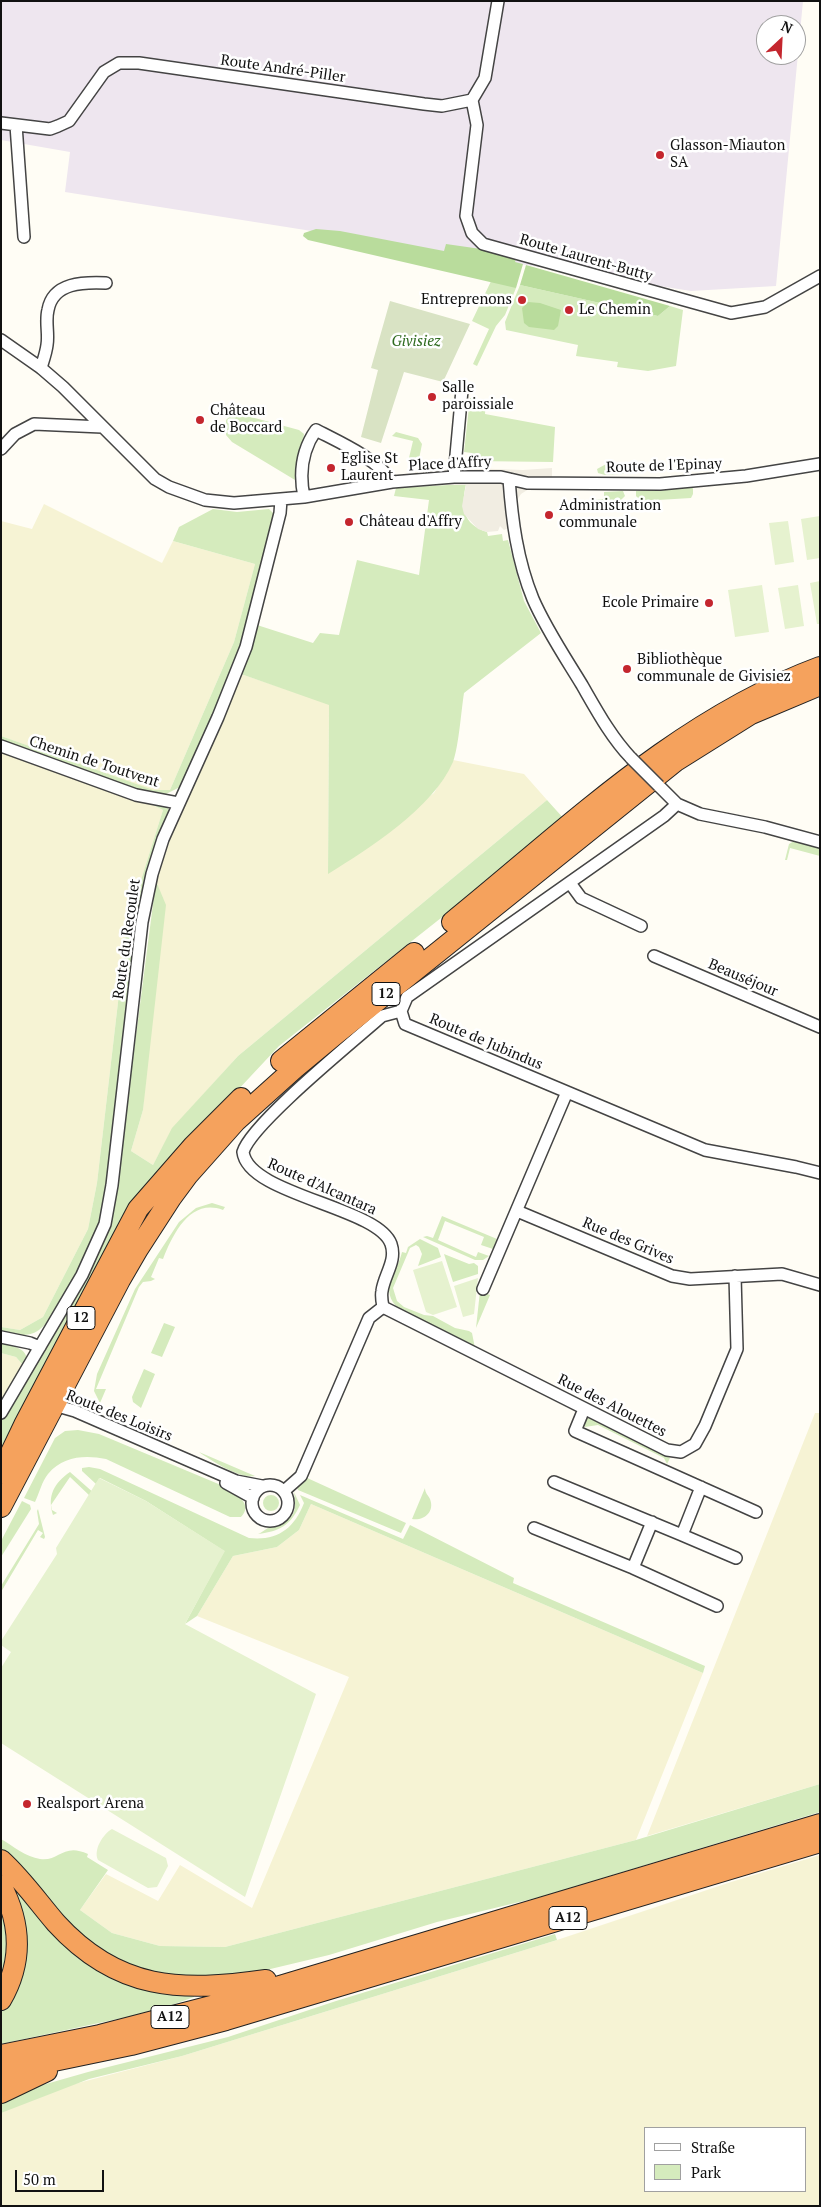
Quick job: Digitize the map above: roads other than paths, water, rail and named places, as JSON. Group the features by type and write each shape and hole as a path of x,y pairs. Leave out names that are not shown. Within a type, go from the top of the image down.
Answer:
{"highway":[{"name":"12","path":"1,1507 47,1401 138,1209 193,1146 260,1080 333,1018 652,759 726,711 780,683 820,667"},
{"name":"12","path":"1,1473 47,1401 157,1219 188,1175 256,1102 359,1015 676,761 751,714 820,685"},
{"name":"A12","path":"1,2055 162,2020 337,1970 820,1824"},
{"name":"A12","path":"1,2072 131,2045 285,2004 820,1842"},
{"path":"1,1860 72,1938 105,1963 137,1978 169,1985 222,1987 337,1970"},
{"path":"1,1884 15,1918 18,1937 15,1967 11,1981 1,2000"},
{"path":"1,2093 72,2058"}],"street":[{"path":"472,100 485,78 498,1"},
{"name":"Route André-Piller","path":"1,123 50,129 69,121 104,72 119,62 442,106 472,100"},
{"name":"Route Laurent-Butty","path":"472,100 476,125 466,216 472,234 483,244 731,313 765,307 820,276"},
{"path":"16,125 24,237"},
{"path":"41,368 47,344 48,309 52,300 64,286 85,282 106,283"},
{"name":"Place d'Affry","path":"1,340 41,368 63,387 143,469 169,487 204,500 234,503 281,500 392,482 454,477 509,479"},
{"path":"454,477 462,390"},
{"path":"1,449 16,434 34,424 102,428"},
{"path":"304,497 301,473 306,447 316,430 360,454 387,474 392,482"},
{"name":"Route de l'Epinay","path":"509,479 527,483 668,483 767,474 820,464"},
{"path":"509,479 513,528 522,567 533,598 550,632 602,720 621,748 677,804 700,814 765,827 820,842"},
{"name":"Route du Recoulet","path":"1,1413 82,1275 105,1224 112,1185 142,922 152,874 163,839 218,717 246,648 280,513 281,500"},
{"name":"Chemin de Toutvent","path":"1,746 136,795 178,803"},
{"path":"401,1011 408,997 664,816 677,804"},
{"path":"570,883 581,898 641,926"},
{"name":"Beauséjour","path":"654,956 820,1027"},
{"name":"Route de Jubindus","path":"401,1011 405,1024 567,1092"},
{"name":"Route d'Alcantara","path":"383,1307 382,1290 392,1258 391,1244 382,1232 370,1224 262,1178 252,1171 243,1152 262,1126 297,1091 382,1016 401,1011"},
{"path":"483,1289 567,1092 705,1150 796,1166 820,1173"},
{"name":"Rue des Grives","path":"517,1211 672,1276 690,1279 782,1274 820,1285"},
{"name":"Rue des Alouettes","path":"383,1307 666,1450 680,1452 695,1444 705,1426 737,1349 735,1276"},
{"path":"262,1486 252,1498 254,1512 259,1518 270,1521 276,1520 286,1513 288,1508 287,1496 284,1491 301,1476 369,1318 383,1307"},
{"path":"1,1337 40,1347"},
{"name":"Route des Loisirs","path":"47,1401 236,1481 262,1486 275,1485 284,1491"},
{"name":"Route des Loisirs","path":"47,1401 103,1432 229,1484 252,1498"},
{"path":"584,1409 576,1431 756,1512"},
{"path":"554,1482 736,1558"},
{"path":"682,1535 701,1487"},
{"path":"633,1568 652,1522"},
{"path":"534,1528 633,1568 717,1606"}],"place":[{"name":"Glasson-Miauton SA","path":"660,155"},
{"name":"Entreprenons","path":"522,300"},
{"name":"Le Chemin","path":"569,310"},
{"name":"Salle paroissiale","path":"432,397"},
{"name":"Château de Boccard","path":"200,420"},
{"name":"Eglise St Laurent","path":"331,468"},
{"name":"Administration communale","path":"549,515"},
{"name":"Château d'Affry","path":"349,522"},
{"name":"Ecole Primaire","path":"709,603"},
{"name":"Bibliothèque communale de Givisiez","path":"627,669"},
{"name":"Realsport Arena","path":"27,1804"}],"park label":[{"name":"Givisiez","path":"416,342"}]}
